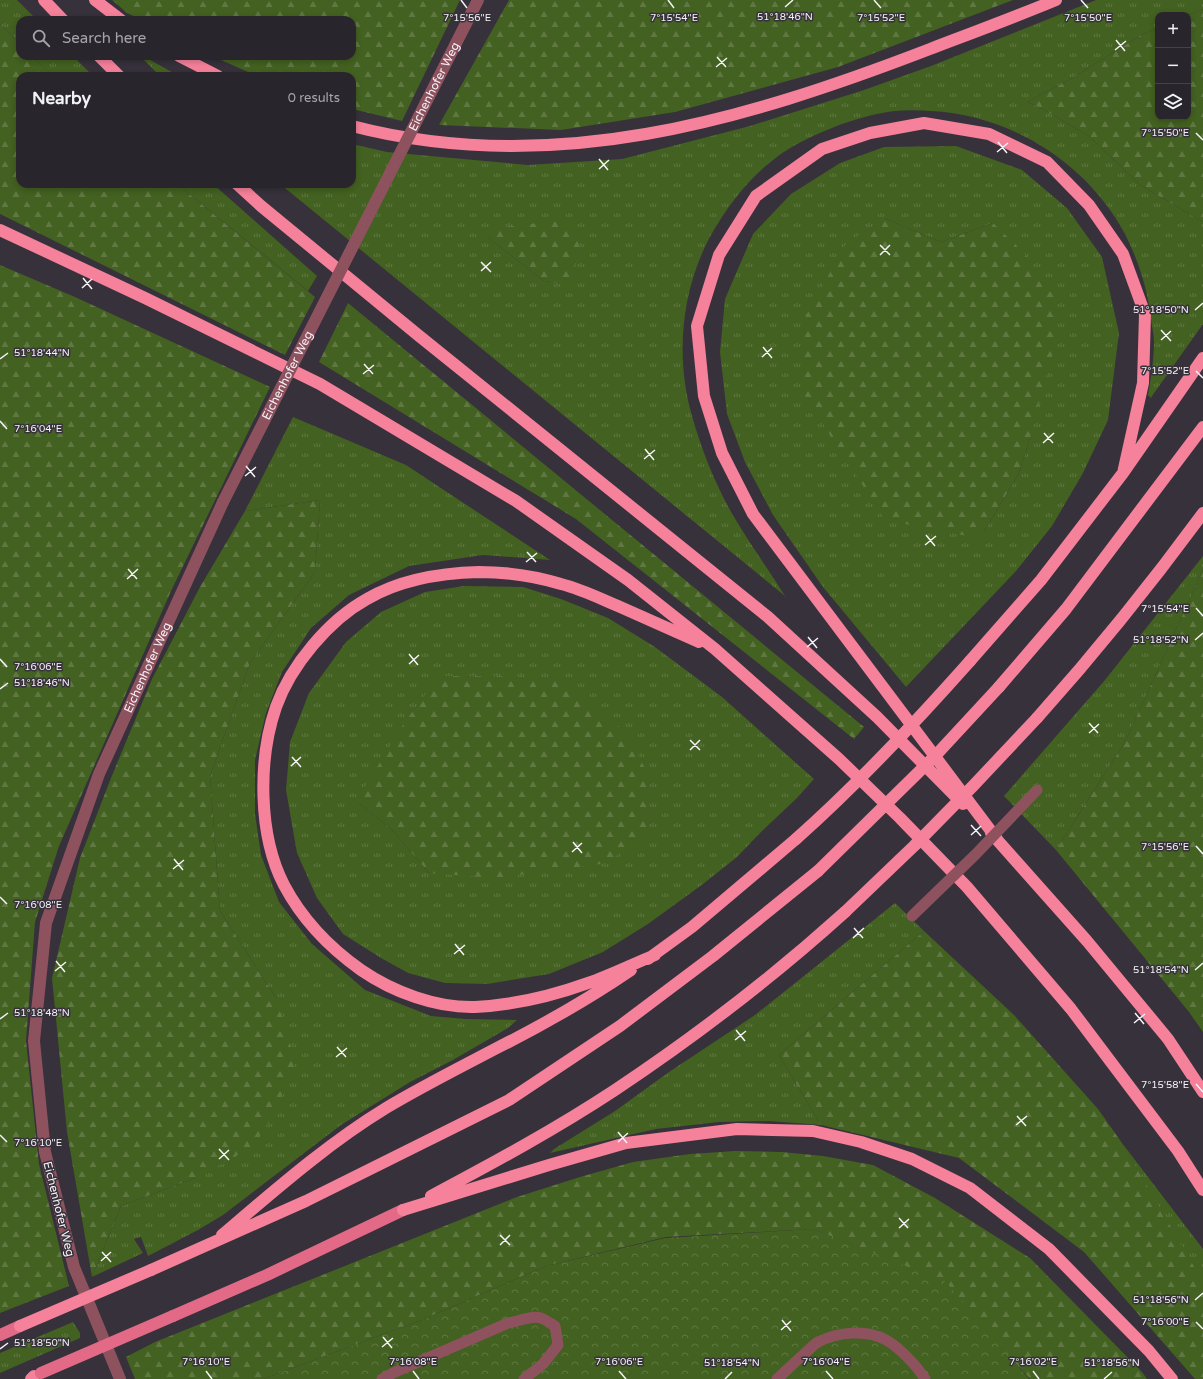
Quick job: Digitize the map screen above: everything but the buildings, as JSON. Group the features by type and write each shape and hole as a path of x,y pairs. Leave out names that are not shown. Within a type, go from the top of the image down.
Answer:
{"highway":[{"path":"44,0 59,16"},
{"path":"95,0 116,16"},
{"path":"356,127 426,141 473,145 534,146 579,144 630,137 701,124 741,114 839,84 1056,0"},
{"path":"103,60 115,72"},
{"path":"187,60 210,72"},
{"path":"996,839 753,514 722,453 704,396 697,326 719,255 756,196 822,149 870,132 924,123 989,134 1047,162 1089,205 1123,254 1145,314 1143,383 1123,473"},
{"path":"241,188 418,335 768,617 877,717 996,839 1087,941 1168,1039 1203,1092"},
{"path":"0,230 145,298 320,384 516,501 628,580 715,649 839,759 900,818 967,887 1071,1009 1178,1151 1203,1190"},
{"path":"210,1245 343,1135 415,1091 599,992 655,955 692,927 832,808 929,707 1041,580 1123,473 1203,358"},
{"path":"20,1326 210,1245 313,1198 509,1100 639,1012 713,956 818,871 936,755 1066,609 1203,427"},
{"path":"403,1210 542,1135 614,1091 743,998 845,912 914,846 1037,718 1089,660 1177,549 1203,513"},
{"path":"655,955 589,983 510,1004 472,1007 442,1004 403,993 375,979 346,960 320,935 283,884 272,856 266,830 264,801 266,752 276,706 285,687 319,636 366,599 393,586 417,579 450,574 480,572 509,574 562,584 715,649"},
{"path":"403,1210 549,1164 626,1143 737,1129 813,1131 861,1142 912,1159 970,1188 1049,1249 1149,1351 1172,1379"}],"main road":[{"path":"33,1377 267,1275 403,1210"},
{"path":"0,1335 20,1326"}],"street":[{"name":"Eichenhofer Weg","path":"120,1379 74,1267 45,1152 34,1041 46,924 99,774 223,502 478,0"}],"lane":[{"path":"912,916 976,854 1037,790"},
{"path":"382,1379 508,1324 528,1319 540,1318 555,1326 558,1345 543,1364 524,1379"},
{"path":"777,1379 817,1343 831,1336 852,1332 886,1340 904,1354 920,1370 925,1379"}],"green space":[{"path":"0,0 17,0 33,16 16,16 16,40 0,24"},
{"path":"112,0 460,0 402,121 356,110 356,72 248,72 221,60 356,60 356,16 133,16 127,13"},
{"path":"509,0 1013,0 838,67 675,112 561,130 439,125"},
{"path":"1096,0 1203,0 1203,9 1191,14 1191,12 1155,12 1155,29 1143,34 1069,80 1027,102 1041,108 1089,136 1140,185 1203,222 1203,324 1151,398 1148,395 1153,362 1154,342 1150,309 1135,255 1125,234 1109,208 1090,185 1068,165 1044,147 1018,133 990,122 961,115 926,111 894,111 862,118 823,131 782,153 759,172 743,189 729,206 711,235 693,278 687,301 683,347 687,394 692,416 708,464 730,510 785,596 285,188 356,188 356,145 387,152 528,165 622,159 750,126 864,90 931,66","holes":["486,236 570,284 544,281"]},
{"path":"1203,9 1203,222 1140,185 1089,136 1041,108 1027,102 1069,80 1143,34 1155,29 1155,120 1191,120 1191,14"},
{"path":"0,24 16,40 16,60 36,60 49,72 16,72 16,188 182,188 315,297 285,355 0,214"},
{"path":"36,60 77,60 89,72 49,72"},
{"path":"144,60 150,60 172,72 156,72"},
{"path":"956,146 1022,170 1067,208 1102,257 1119,333 1108,420 1083,473 1052,526 1016,571 906,687 823,587 773,515 745,462 727,414 720,352 725,299 753,234 791,194 840,163 884,147","holes":["884,218 941,242 993,223 1030,438 1019,473 980,538"]},
{"path":"182,188 218,188 317,276 308,291"},
{"path":"884,218 941,242 993,223 1025,254 1057,301 1052,354 1030,438 1019,473 980,538 916,527 883,517 800,388 803,321 846,244"},
{"path":"571,220 580,248 570,285 544,281 486,236 493,228"},
{"path":"0,265 75,297 270,387 171,591 59,846 35,922 26,1041 39,1164 69,1286 0,1313"},
{"path":"348,303 864,727 854,739 576,519 319,362"},
{"path":"293,417 406,465 550,560 483,555 409,566 349,595 311,628 282,672 266,713 255,760 255,814 261,855 279,902 312,944 365,990 431,1016 466,1019 517,1020 508,1028 453,1060 410,1082 341,1125 223,1215 148,1256 141,1237 134,1239 143,1253 92,1277 121,1206 195,1178 276,998 220,911 210,776 250,663 315,572 320,500 245,511"},
{"path":"320,500 315,572 250,663 210,776 220,911 276,998 295,1062 275,1112 253,1147 195,1178 121,1206 92,1277 67,1132 52,978 80,858 152,679 200,587 245,511"},
{"path":"1203,556 1203,570 1125,742 1056,850 1004,796 1105,680"},
{"path":"1203,570 1203,1032 1189,1012 1056,850 1125,742"},
{"path":"464,586 523,587 561,599 608,618 655,647 722,697 814,779 797,798 737,857 648,924 603,952 549,974 487,984 445,983 408,973 343,934 317,898 297,853 286,790 290,742 309,693 346,642 381,612 425,592","holes":["356,801 602,864 429,873 392,830"]},
{"path":"439,676 557,677 628,734 650,779 648,837 602,864 495,878 429,873 392,830 356,801 405,722"},
{"path":"895,903 924,931 779,1055 821,1125 769,1121 719,1122 656,1129 550,1153 615,1111 669,1072 755,1015"},
{"path":"924,931 1014,1015 1098,1109 1122,1143 1203,1282 1203,1379 1195,1379 1084,1252 959,1158 821,1125 779,1055"},
{"path":"1122,1143 1203,1249 1203,1285"},
{"path":"735,1151 782,1152 823,1156 873,1165 935,1198 1030,1258 1142,1372 1147,1379 1030,1379 941,1282 813,1229 666,1237 546,1266 424,1319 263,1379 135,1379 126,1357 155,1342 517,1197 633,1162 690,1154"},
{"path":"813,1229 946,1282 1029,1379 263,1379 424,1319 546,1266 665,1238"},
{"path":"73,1322 80,1333 80,1338 0,1373 0,1353"}]}
